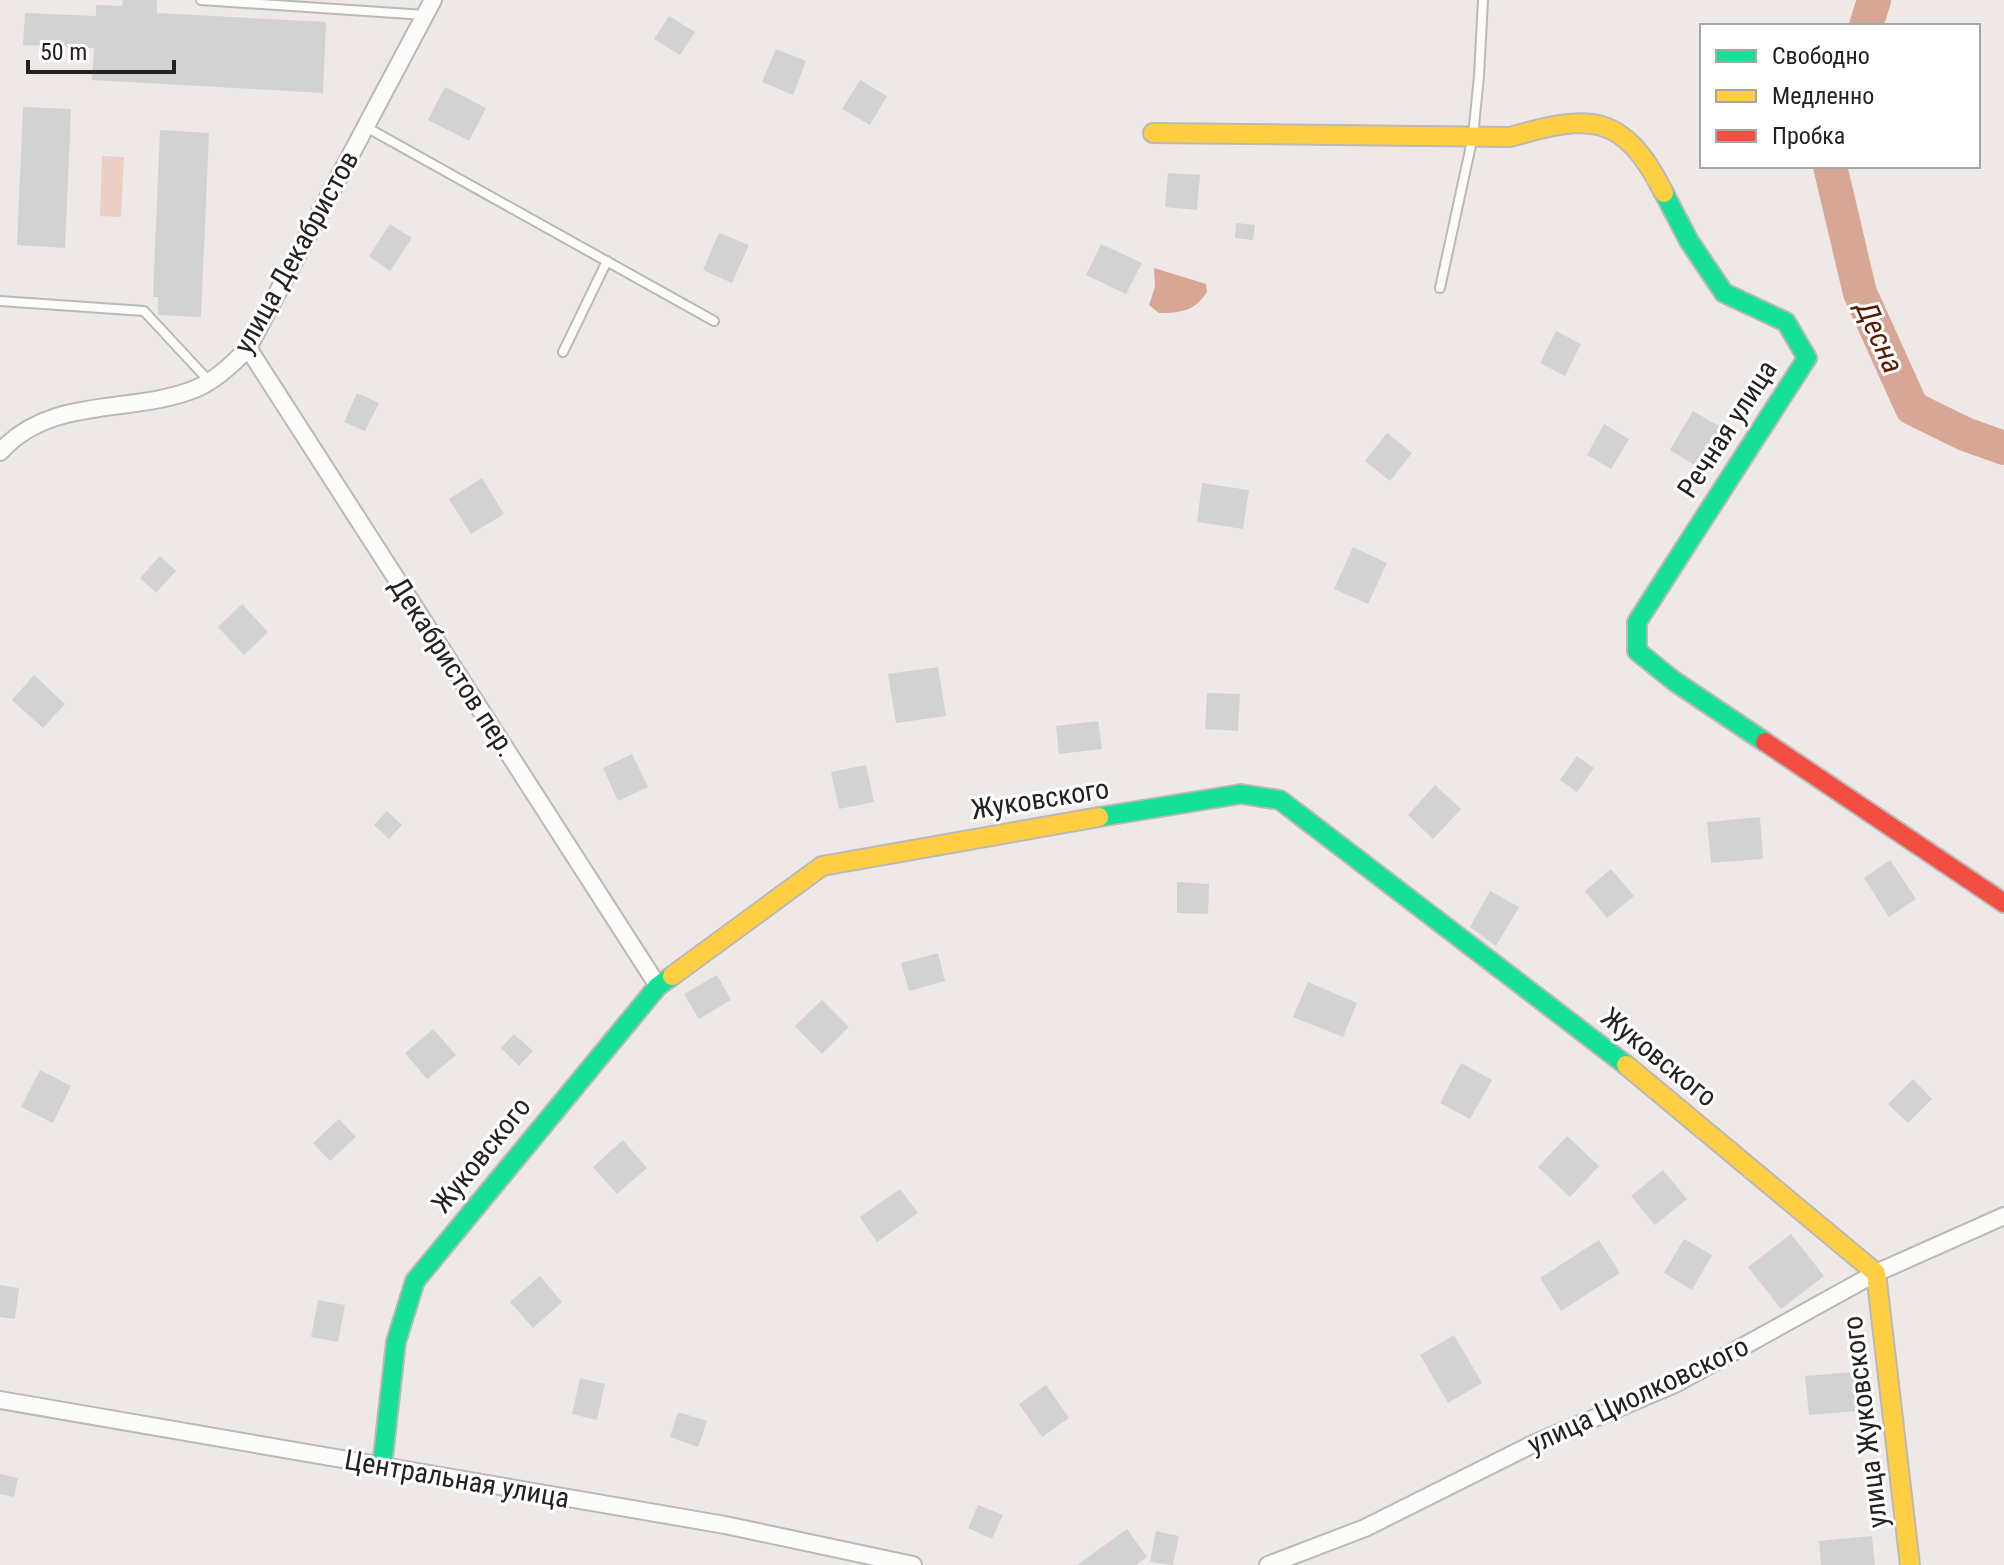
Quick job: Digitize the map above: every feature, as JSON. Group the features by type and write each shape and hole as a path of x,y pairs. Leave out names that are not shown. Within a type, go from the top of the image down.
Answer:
{"street":[{"name":"улица Декабристов","path":"0,452 29,427 57,415 191,391 209,381 248,348 429,7"},
{"name":"Речная улица","path":"1153,133 1510,137 1552,125 1582,121 1607,126 1630,140 1658,180 1689,241 1724,293 1786,322 1807,358 1637,622 1637,651 1674,681 2004,903"},
{"name":"Декабристов пер.","path":"248,348 658,986"},
{"name":"Жуковского","path":"382,1466 396,1342 415,1281 658,986 822,866 1241,794 1280,800 1651,1084 1876,1273"},
{"name":"улица Циолковского","path":"1268,1565 1365,1528 1533,1444 1675,1384 1876,1273 2004,1216"},
{"name":"улица Жуковского","path":"1876,1273 1910,1565"},
{"name":"Центральная улица","path":"0,1400 725,1525 913,1565"}],"lane":[{"path":"201,0 429,7"},
{"path":"1440,288 1473,136 1483,0"},
{"path":"366,127 714,321"},
{"path":"563,352 607,261"},
{"path":"0,301 144,311 209,381"}],"shaded area":[{"path":"102,156 124,157 121,217 100,216"},
{"path":"1154,268 1206,284 1207,292 1187,310 1159,313 1149,305 1155,287"}],"building":[{"path":"123,0 157,0 157,13 326,22 323,93 92,80 94,48 23,45 25,13 96,16 96,5 122,6"},
{"path":"669,16 695,32 680,55 654,39"},
{"path":"776,49 806,61 793,95 762,82"},
{"path":"860,80 887,96 870,125 842,109"},
{"path":"445,87 486,108 469,141 428,120"},
{"path":"23,107 71,109 65,248 17,245"},
{"path":"160,130 209,133 201,317 158,315 158,297 153,297"},
{"path":"1168,173 1200,175 1197,210 1165,207"},
{"path":"1236,223 1255,225 1253,240 1235,238"},
{"path":"390,224 412,238 390,271 369,256"},
{"path":"719,233 749,245 732,283 703,270"},
{"path":"1101,244 1142,263 1126,294 1086,275"},
{"path":"1556,331 1581,344 1565,376 1540,363"},
{"path":"357,393 379,403 365,431 344,422"},
{"path":"1693,411 1731,433 1707,473 1670,450"},
{"path":"1604,424 1629,439 1611,469 1587,455"},
{"path":"1387,433 1412,453 1390,481 1365,461"},
{"path":"482,478 504,514 471,534 449,499"},
{"path":"1202,483 1249,490 1243,529 1197,522"},
{"path":"1353,547 1387,563 1368,604 1334,589"},
{"path":"160,556 176,571 156,593 140,578"},
{"path":"242,604 268,632 244,655 218,627"},
{"path":"938,667 946,716 896,723 888,674"},
{"path":"34,675 65,704 43,728 12,700"},
{"path":"1207,693 1240,694 1238,731 1205,729"},
{"path":"1098,721 1102,749 1059,754 1056,726"},
{"path":"632,754 648,787 618,801 603,768"},
{"path":"1577,756 1594,768 1577,792 1560,780"},
{"path":"866,765 874,802 839,809 831,772"},
{"path":"1435,785 1461,809 1433,839 1408,815"},
{"path":"387,811 402,825 389,839 374,825"},
{"path":"1760,817 1763,859 1711,863 1707,822"},
{"path":"1890,860 1916,899 1889,917 1864,878"},
{"path":"1611,869 1634,896 1607,918 1585,891"},
{"path":"1177,882 1209,884 1208,914 1177,913"},
{"path":"1490,891 1519,907 1496,946 1470,927"},
{"path":"938,953 945,981 909,991 901,963"},
{"path":"717,975 731,1000 699,1019 684,994"},
{"path":"1308,982 1357,1003 1343,1037 1293,1017"},
{"path":"822,1000 849,1027 822,1054 795,1026"},
{"path":"433,1029 456,1055 427,1079 405,1053"},
{"path":"514,1034 533,1051 519,1066 501,1048"},
{"path":"1461,1063 1492,1080 1470,1119 1440,1103"},
{"path":"40,1070 71,1086 53,1123 21,1107"},
{"path":"1913,1079 1932,1099 1908,1123 1888,1104"},
{"path":"339,1119 356,1137 330,1161 313,1143"},
{"path":"1567,1136 1599,1166 1570,1197 1538,1167"},
{"path":"623,1140 647,1168 617,1194 593,1167"},
{"path":"1663,1170 1687,1199 1655,1225 1631,1196"},
{"path":"900,1189 918,1213 877,1242 860,1217"},
{"path":"1791,1234 1824,1276 1781,1309 1748,1267"},
{"path":"1684,1239 1712,1255 1692,1290 1664,1273"},
{"path":"1599,1240 1620,1273 1561,1311 1540,1278"},
{"path":"540,1276 562,1302 533,1328 510,1302"},
{"path":"0,1285 19,1288 15,1319 0,1317"},
{"path":"318,1300 345,1305 338,1342 311,1337"},
{"path":"1454,1335 1482,1383 1448,1403 1420,1355"},
{"path":"1854,1372 1858,1411 1809,1415 1805,1376"},
{"path":"580,1378 605,1384 597,1420 572,1414"},
{"path":"1046,1385 1069,1418 1042,1437 1019,1404"},
{"path":"678,1412 707,1421 698,1447 670,1437"},
{"path":"0,1474 18,1478 14,1497 0,1494"},
{"path":"978,1505 1003,1515 992,1539 968,1528"},
{"path":"1127,1529 1147,1557 1136,1565 1077,1565"},
{"path":"1156,1531 1179,1536 1173,1565 1150,1562"},
{"path":"1872,1536 1875,1565 1821,1565 1819,1541"}],"waterway":[{"name":"Десна","path":"1867,24 1874,0"},
{"name":"Десна","path":"1830,168 1860,293 1912,408 1965,434 2004,448"}],"traffic: fast":[{"path":"1664,193 1689,241 1724,293 1786,322 1807,358 1637,622 1637,651 1674,681 1765,742"},
{"path":"1099,817 1241,794 1280,800 1626,1065"},
{"path":"382,1466 396,1342 415,1281 658,986 672,976"}],"traffic: slow":[{"path":"1153,133 1510,137 1538,129 1583,123 1602,126 1634,147 1664,193"},
{"path":"672,976 822,866 1099,817"},
{"path":"1626,1065 1876,1273 1910,1565"}],"traffic: jam":[{"path":"1765,742 2004,903"}]}
